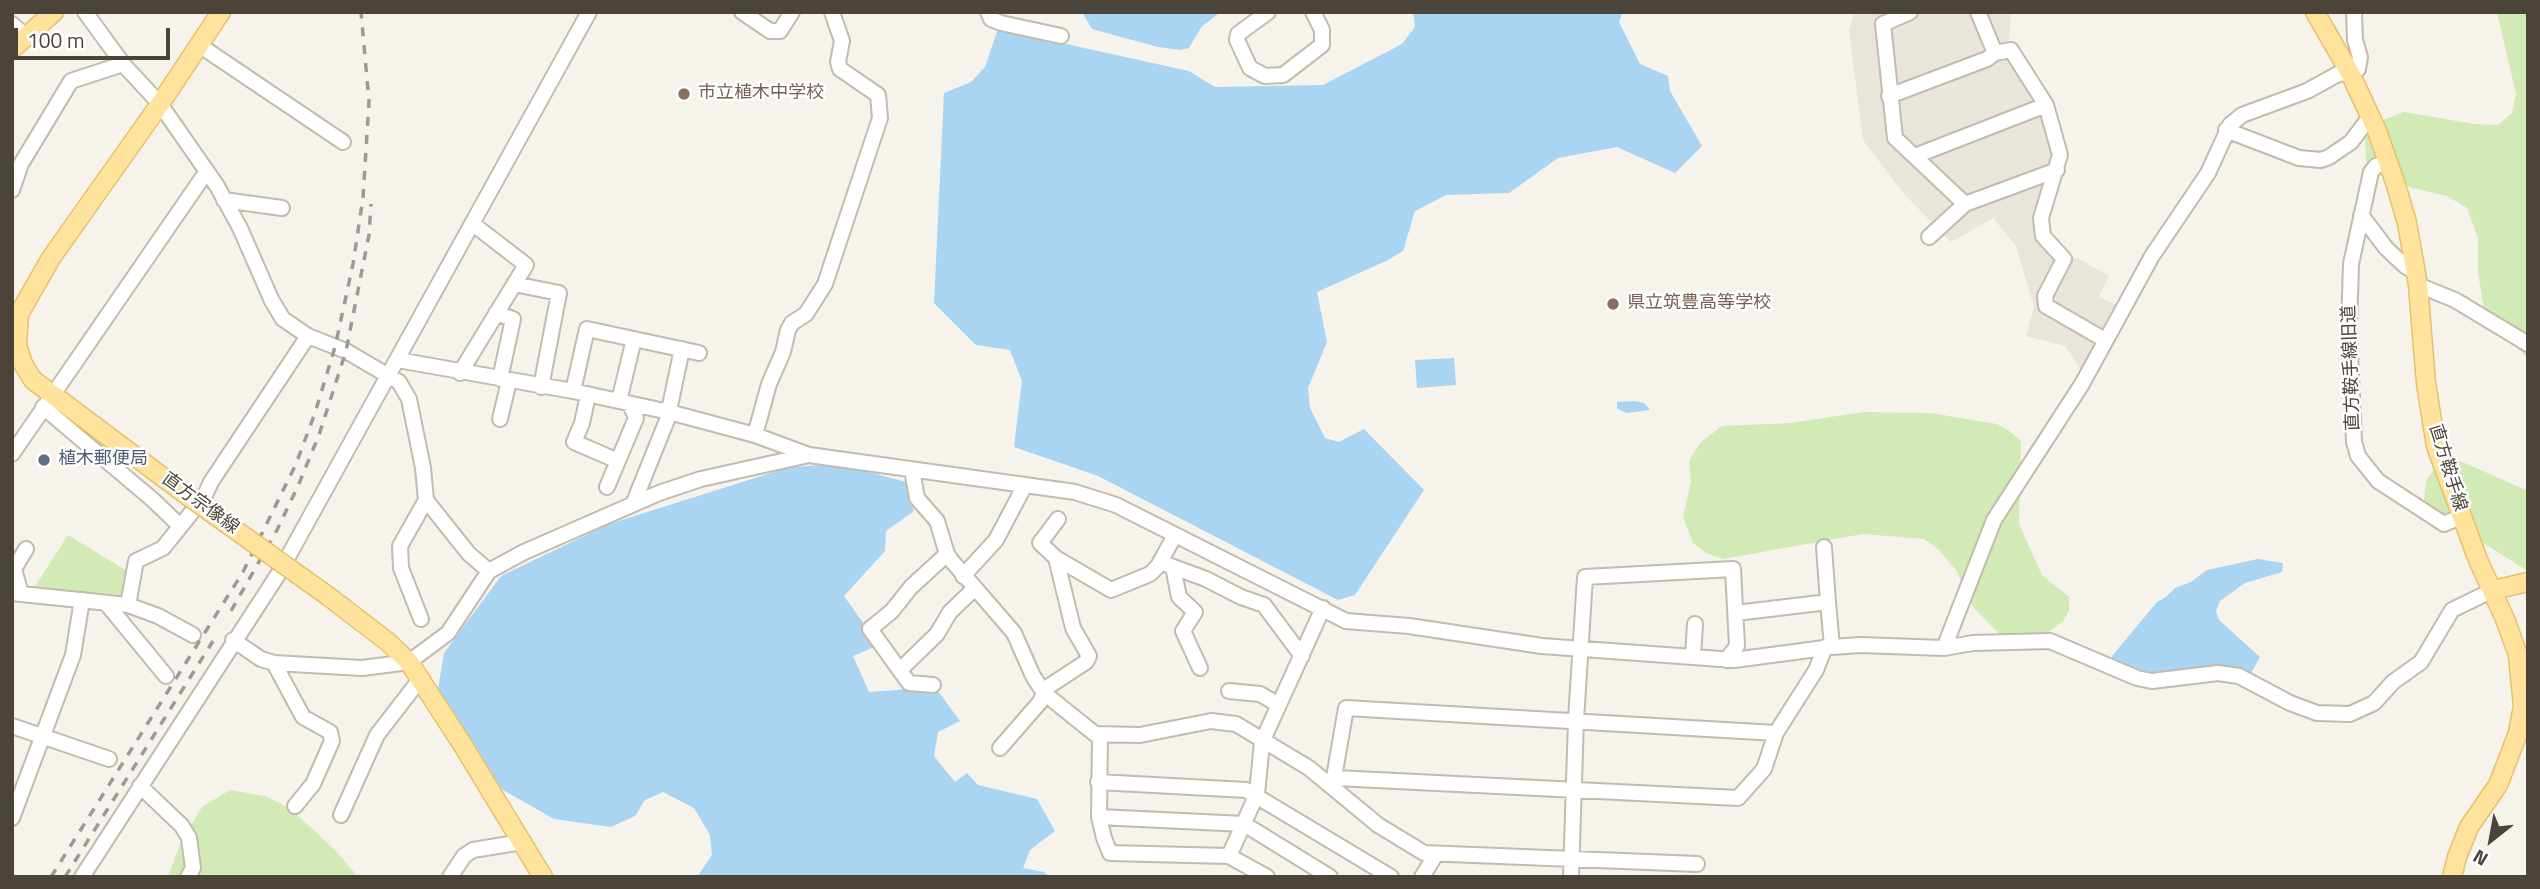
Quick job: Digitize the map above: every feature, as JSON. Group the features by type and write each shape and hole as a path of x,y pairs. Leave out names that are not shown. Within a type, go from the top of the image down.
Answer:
{"main road":[{"name":"直方宗像線","path":"221,12 160,104 51,258 16,318 23,364 47,401 192,499 328,596 388,642 409,662 543,877"},
{"name":"直方鞍手線","path":"2315,12 2350,73 2369,118 2378,131 2388,162 2407,223 2417,279 2426,383 2437,446 2478,560 2493,590 2518,655 2525,710 2498,785 2469,827 2452,877"},
{"path":"12,49 44,15"},
{"path":"2493,590 2528,582"}],"street":[{"path":"85,12 123,64 160,104 207,171 240,228 272,301 283,319 308,336 346,351 399,382 409,399 423,468 426,500 469,554 489,571"},
{"path":"82,877 233,640 279,573 589,12"},
{"path":"742,12 770,31 780,31 792,12"},
{"path":"755,435 788,330 792,323 806,314 825,284 880,118 878,95 840,69 838,62 842,41 832,12"},
{"path":"988,12 991,19 1001,23 1061,36"},
{"path":"1268,12 1238,34 1237,40 1250,68 1265,76 1283,75 1322,45 1322,30 1313,12"},
{"path":"1910,12 1889,16 1883,24 1895,138 1965,204"},
{"path":"1978,12 1995,53"},
{"path":"1944,648 1994,520 2082,384 2152,256 2208,173 2226,130 2242,115 2307,92 2338,74 2358,69 2360,57 2355,40 2354,12"},
{"path":"12,24 26,37"},
{"path":"199,45 342,142"},
{"path":"1889,96 1995,53 2011,50 2046,105 2060,155 2041,218 2043,236 2064,259 2045,296 2046,306 2105,340"},
{"path":"12,190 21,164 71,81 123,64"},
{"path":"1915,156 2046,105"},
{"path":"2226,130 2299,158 2320,160 2351,142 2369,118"},
{"name":"直方鞍手線旧道","path":"2388,162 2376,166 2371,172 2349,281 2351,420 2358,456 2378,481 2444,524 2462,516"},
{"path":"1929,237 1965,204 2057,170"},
{"path":"12,454 207,171"},
{"path":"225,200 282,208"},
{"path":"2361,215 2386,248 2417,279 2528,344"},
{"path":"460,373 526,265 473,224"},
{"path":"514,284 559,293 541,387"},
{"path":"496,313 513,318 500,419"},
{"path":"573,391 587,329 699,353"},
{"path":"128,605 136,561 163,548 204,497 211,482 308,336"},
{"path":"607,487 636,418 625,402 634,339"},
{"path":"634,502 669,412 682,349"},
{"path":"398,360 589,394 669,412 755,435 809,455 1075,492 1116,505 1346,621 1409,626 1517,643 1734,660 1860,645 1944,648 1973,643 2050,641 2137,678 2152,681 2218,673 2239,676 2290,703 2317,713 2350,714 2374,703 2393,682 2421,662 2452,610 2493,590"},
{"path":"589,394 574,442 618,461"},
{"path":"47,401 179,525"},
{"path":"12,425 26,434"},
{"path":"233,640 261,659 274,663 362,668 409,662 448,633 489,571 558,535 634,502 701,480 809,455"},
{"path":"912,470 917,498 937,521 947,554 1014,633 1043,692 1073,718 1100,736 1140,735 1211,721 1236,724 1334,783 1378,825 1424,853 1697,864"},
{"path":"963,576 996,540 1025,485"},
{"path":"421,619 401,568 400,547 426,500"},
{"path":"1058,519 1040,543 1056,558 1111,590 1166,565 1206,579 1241,597 1264,605 1301,656"},
{"path":"1175,535 1166,565 1179,597 1195,612 1183,631 1200,668"},
{"path":"1334,783 1738,798 1764,769 1776,733 1828,647 1824,547"},
{"path":"26,549 14,569 15,595 128,605 158,616 193,635"},
{"path":"933,685 909,683 870,629 892,611 911,587 947,554"},
{"path":"1000,748 1040,702 1043,692 1086,662 1089,656 1073,628 1056,558"},
{"path":"1571,877 1584,577 1733,569 1737,646 1726,660"},
{"path":"900,670 937,634 950,612 975,588"},
{"path":"12,818 73,655 82,600"},
{"path":"1736,613 1828,602"},
{"path":"106,603 166,676"},
{"path":"1229,856 1257,794 1262,742 1323,608"},
{"path":"1693,656 1695,624"},
{"path":"274,663 303,717 330,732 332,741 313,784 295,806"},
{"path":"341,815 377,736 421,678"},
{"path":"1229,691 1260,694 1279,705"},
{"path":"1334,783 1346,708 1776,733"},
{"path":"12,726 109,760"},
{"path":"1100,736 1099,817 1110,853 1229,856 1267,877"},
{"path":"1098,782 1246,790 1257,794 1391,877"},
{"path":"140,786 182,826 189,838 193,868 188,877"},
{"path":"1099,817 1244,824 1330,877"},
{"path":"450,877 464,856 473,850 522,842"},
{"path":"1422,877 1436,854"}],"shaded area":[{"path":"1854,12 2011,12 2008,56 2042,114 2054,157 2037,215 2055,255 2079,259 2109,276 2099,297 2119,306 2082,372 2065,346 2026,336 2034,307 2016,246 1993,218 1951,242 1904,194 1863,140 1849,31"}],"green space":[{"path":"2497,12 2528,12 2528,358 2492,325 2484,310 2478,272 2478,238 2467,208 2447,196 2413,188 2379,174 2366,161 2365,138 2376,123 2404,112 2474,124 2498,125 2512,113 2516,94"},
{"path":"1864,412 1931,413 1997,424 2021,441 2019,524 2042,575 2069,597 2069,611 2063,621 2045,635 2003,638 1973,607 1956,570 1939,550 1924,539 1863,534 1723,559 1706,553 1693,543 1683,517 1691,482 1689,461 1700,443 1722,426 1790,423"},
{"path":"2460,461 2528,491 2528,571 2433,512 2424,501 2426,481 2438,463"},
{"path":"68,535 127,571 124,595 34,588"},
{"path":"230,790 265,796 291,809 335,850 358,877 168,877 180,844 202,807"}],"water":[{"path":"1082,12 1221,12 1202,26 1189,48 1181,50 1158,47 1092,29"},
{"path":"1413,12 1623,12 1619,22 1640,64 1668,76 1670,91 1702,146 1675,173 1617,147 1558,158 1509,193 1446,195 1415,211 1403,251 1317,292 1327,342 1308,388 1310,408 1325,438 1339,442 1364,429 1424,490 1355,595 1338,600 1098,476 1014,447 1022,381 1010,350 976,345 934,303 944,93 971,82 985,67 998,29 1189,71 1215,87 1323,85 1402,44 1415,27"},
{"path":"1454,358 1456,385 1417,388 1415,360"},
{"path":"1617,402 1644,403 1650,410 1627,413 1617,409"},
{"path":"839,464 906,482 914,511 886,531 885,551 844,596 879,645 853,656 869,692 935,687 960,721 938,732 934,756 955,782 967,773 978,785 1037,799 1055,831 1030,850 1023,868 1044,872 1050,877 697,877 712,855 710,835 694,808 663,792 645,800 635,816 611,827 554,819 489,782 466,746 438,689 444,653 501,576 609,524 790,467"},
{"path":"2258,559 2283,563 2282,572 2245,583 2220,601 2216,611 2219,620 2260,657 2250,675 2151,676 2112,661 2112,656 2157,602 2175,588 2191,582 2207,570"}],"railway":[{"path":"51,877 243,572 296,464 315,413 335,347 353,264 363,198 369,101 361,12"},
{"path":"231,611 277,530 319,435 346,351 369,235 371,204"},
{"path":"65,877 213,641"}],"place":[{"name":"市立植木中学校","path":"684,94"},
{"name":"県立筑豊高等学校","path":"1613,304"},
{"name":"植木郵便局","path":"44,460"}]}
